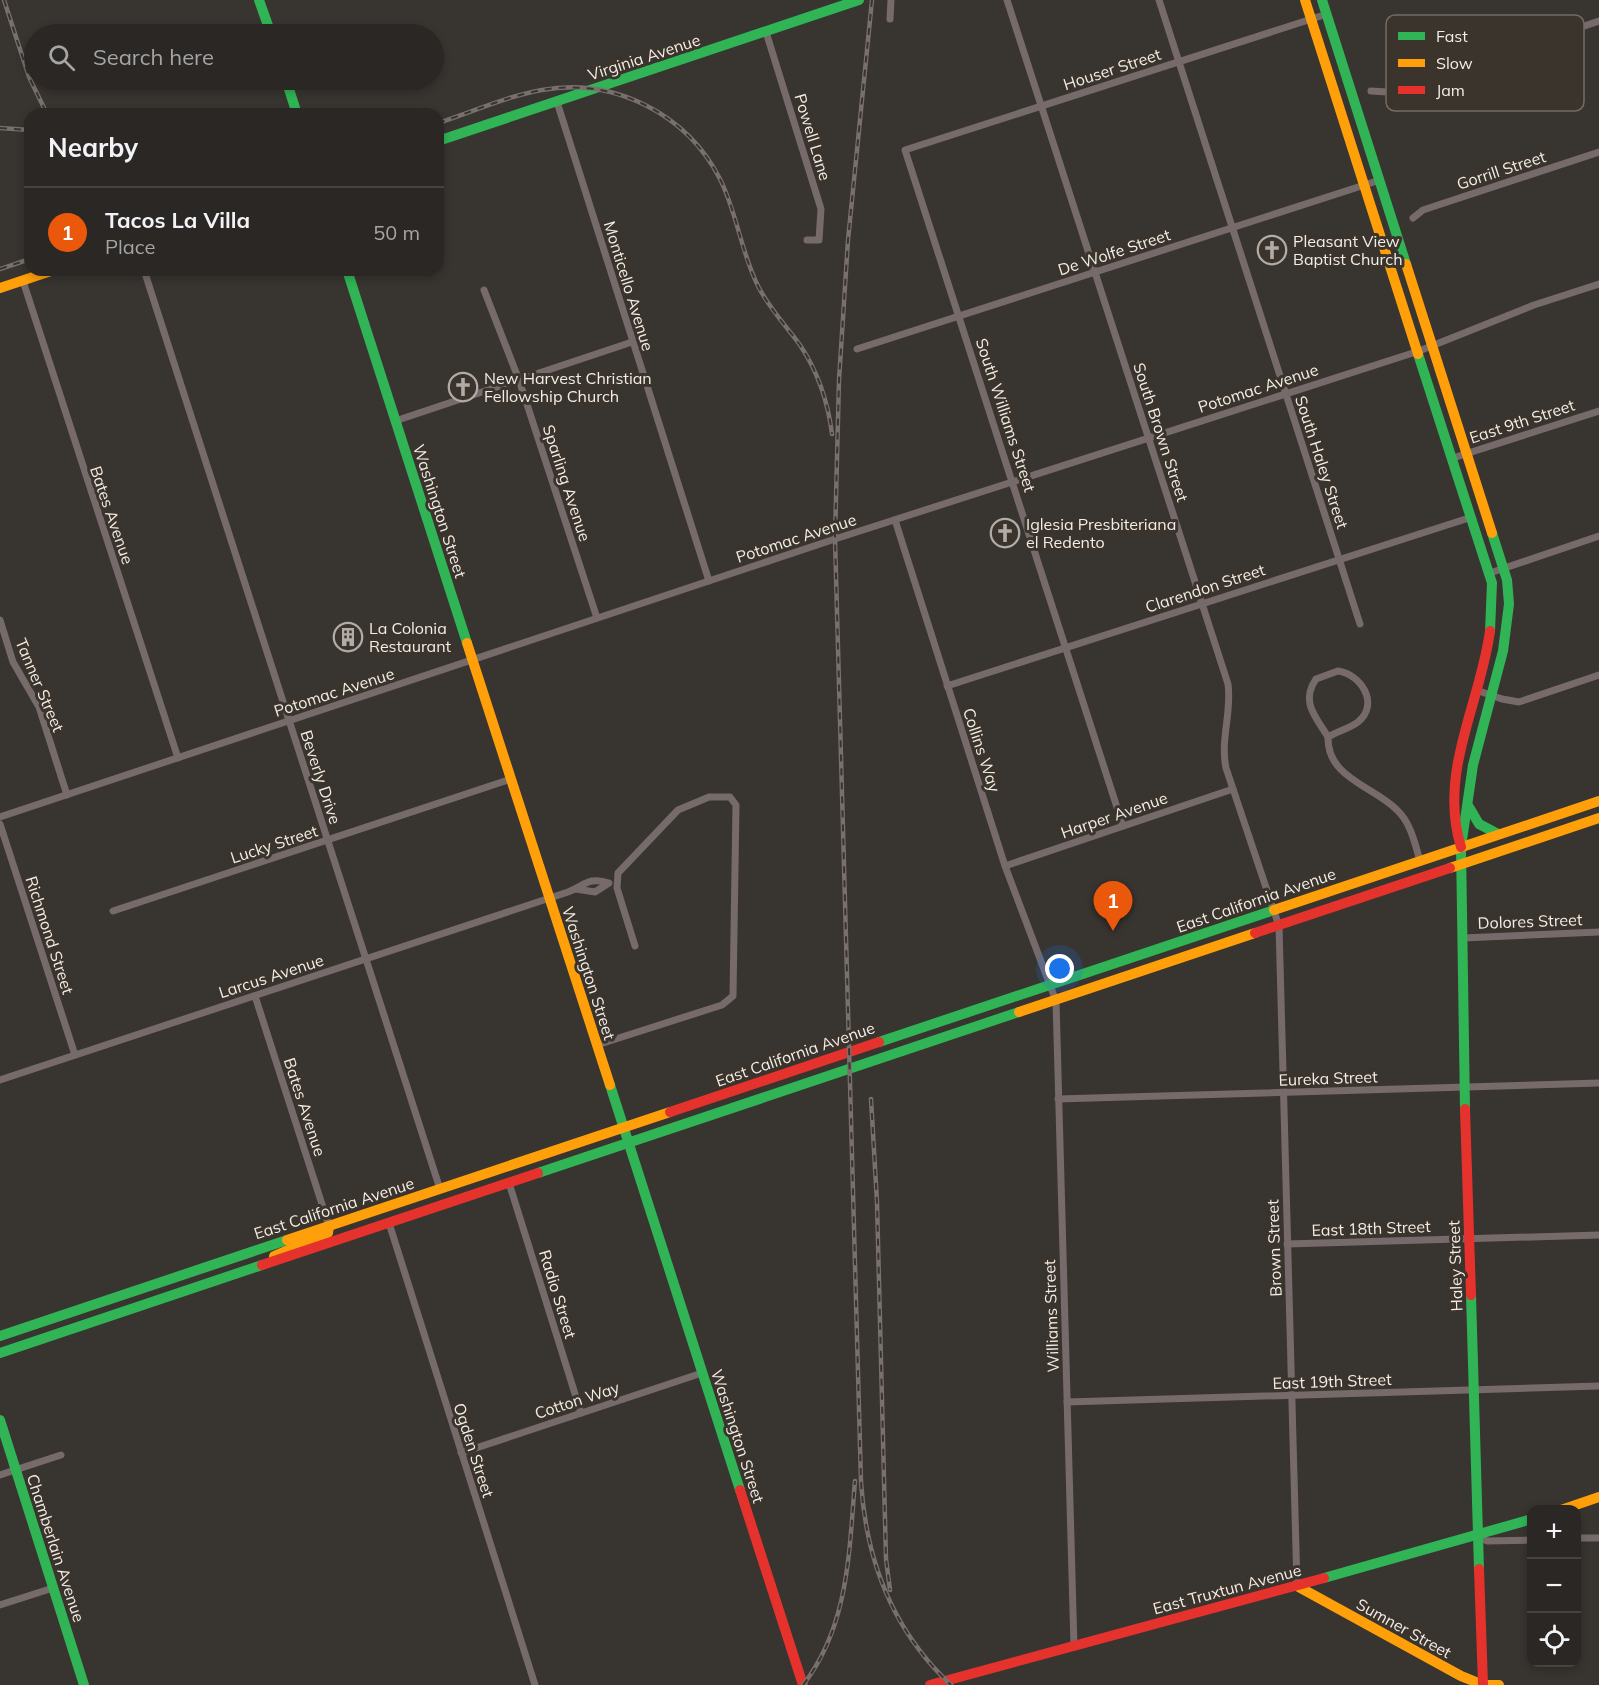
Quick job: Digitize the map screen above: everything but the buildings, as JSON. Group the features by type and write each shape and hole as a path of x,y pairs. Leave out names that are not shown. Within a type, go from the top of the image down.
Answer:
{"street":[{"path":"259,0 267,24"},
{"name":"Virginia Avenue","path":"444,139 859,0"},
{"path":"890,19 891,0"},
{"name":"South Brown Street","path":"1007,0 1228,684 1230,709 1223,746 1233,789 1274,910"},
{"name":"South Haley Street","path":"1159,0 1360,624"},
{"path":"1305,0 1490,573 1492,602 1490,628 1476,690 1457,755 1455,832 1461,847"},
{"path":"1322,0 1504,568 1510,596 1508,632 1501,666 1473,764 1466,829 1461,847"},
{"name":"Houser Street","path":"905,150 1327,14"},
{"path":"1584,26 1599,21"},
{"name":"Powell Lane","path":"766,32 821,209 819,240 807,240"},
{"path":"289,90 295,108"},
{"path":"1371,91 1386,92"},
{"name":"Monticello Avenue","path":"557,102 709,581"},
{"name":"South Williams Street","path":"905,150 1014,481 1123,826"},
{"name":"Gorrill Street","path":"1413,218 1423,210 1599,152"},
{"name":"De Wolfe Street","path":"857,349 1380,180"},
{"path":"0,288 35,276"},
{"name":"Beverly Drive","path":"146,276 440,1189"},
{"name":"Washington Street","path":"349,276 804,1685"},
{"name":"Bates Avenue","path":"23,280 178,758"},
{"name":"Potomac Avenue","path":"0,817 709,581 1419,351 1534,305 1599,284"},
{"name":"Sparling Avenue","path":"484,290 519,380 597,618"},
{"path":"395,422 632,342"},
{"name":"East 9th Street","path":"1454,458 1599,411"},
{"name":"Clarendon Street","path":"947,686 1472,517"},
{"name":"Collins Way","path":"895,520 1005,866 1049,986"},
{"path":"1490,573 1599,536"},
{"name":"Tanner Street","path":"0,620 14,662 39,707 67,795"},
{"path":"1328,737 1359,722 1366,708 1366,692 1362,684 1357,678 1344,672 1324,674 1316,679 1310,689 1308,702 1311,714 1328,737 1328,746 1336,767 1389,803 1404,819 1420,861"},
{"path":"1476,690 1519,702 1599,675"},
{"name":"Lucky Street","path":"113,911 511,779"},
{"name":"Harper Avenue","path":"1005,866 1233,789"},
{"path":"576,889 595,892 612,883 618,873 678,810 718,795 730,797 735,802 733,996 722,1005 597,1046"},
{"name":"East California Avenue","path":"0,1336 1599,801"},
{"path":"1469,805 1479,824 1498,834"},
{"name":"East California Avenue","path":"0,1353 1599,818"},
{"name":"Richmond Street","path":"0,824 75,1055"},
{"name":"Haley Street","path":"1461,847 1464,1087 1483,1685"},
{"path":"576,889 594,879 612,883"},
{"path":"612,883 635,946"},
{"name":"Larcus Avenue","path":"0,1080 576,889"},
{"name":"Brown Street","path":"1274,910 1280,926 1297,1586"},
{"name":"Dolores Street","path":"1463,938 1599,932"},
{"name":"Williams Street","path":"1049,986 1056,1001 1074,1647"},
{"name":"Bates Avenue","path":"255,996 329,1226"},
{"name":"Eureka Street","path":"1058,1099 1599,1083"},
{"name":"Radio Street","path":"509,1183 581,1413"},
{"name":"Ogden Street","path":"389,1223 535,1685"},
{"path":"265,1264 278,1252 320,1238 328,1233 329,1226"},
{"name":"East 18th Street","path":"1287,1244 1599,1235"},
{"path":"202,1286 204,1278 209,1274 265,1247"},
{"name":"Cotton Way","path":"461,1453 702,1373"},
{"name":"East 19th Street","path":"1067,1402 1599,1386"},
{"name":"Chamberlain Avenue","path":"0,1420 84,1685"},
{"path":"0,1475 61,1455"},
{"path":"1574,1505 1599,1497"},
{"name":"East Truxtun Avenue","path":"930,1685 1297,1586 1527,1521"},
{"path":"1478,1536 1487,1541 1527,1540"},
{"path":"1581,1538 1599,1538"},
{"name":"Sumner Street","path":"1297,1586 1461,1676 1483,1685 1499,1685"},
{"path":"0,1605 53,1588"}],"railway":[{"path":"4,0 24,62"},
{"path":"872,0 848,240 839,380 835,539 861,1482 869,1539 886,1592 913,1641 930,1664 951,1685"},
{"path":"444,121 516,96 569,87 596,89 621,95 646,105 668,119 706,156 720,179 758,286 772,309 800,345 817,377 828,410 832,434"},
{"path":"35,90 44,108"},
{"path":"0,128 24,130"},
{"path":"0,269 24,261"},
{"path":"871,1099 877,1202 886,1559 890,1590"},
{"path":"803,1685 830,1638 838,1613 848,1561 855,1481"}],"traffic: fast":[{"path":"259,0 267,24"},
{"path":"444,139 859,0"},
{"path":"1322,0 1406,264"},
{"path":"289,90 295,108"},
{"path":"349,276 467,643"},
{"path":"1418,354 1492,583 1490,631"},
{"path":"1465,1109 1461,847 1473,765 1503,651 1509,604 1507,580 1492,533"},
{"path":"1469,807 1479,824 1498,834"},
{"path":"879,1042 1274,910"},
{"path":"538,1173 1019,1012"},
{"path":"610,1085 740,1490"},
{"path":"0,1336 287,1240"},
{"path":"0,1353 262,1265"},
{"path":"1471,1295 1479,1569"},
{"path":"0,1420 84,1685"},
{"path":"1324,1578 1527,1520"}],"traffic: slow":[{"path":"1305,0 1418,354"},
{"path":"1406,264 1492,533"},
{"path":"0,288 36,276"},
{"path":"467,643 610,1085"},
{"path":"1274,910 1599,801"},
{"path":"1450,868 1599,818"},
{"path":"1019,1012 1255,933"},
{"path":"287,1240 670,1112"},
{"path":"274,1256 328,1233 329,1226"},
{"path":"1576,1505 1599,1497"},
{"path":"1297,1586 1461,1676 1483,1685 1499,1685"}],"traffic: jam":[{"path":"1461,847 1455,819 1454,792 1457,765 1490,631"},
{"path":"1255,933 1450,868"},
{"path":"670,1112 879,1042"},
{"path":"1465,1109 1471,1295"},
{"path":"262,1265 538,1173"},
{"path":"740,1490 803,1685"},
{"path":"1479,1569 1483,1685"},
{"path":"930,1685 1324,1578"}],"place":[{"name":"Pleasant View Baptist Church","path":"1272,250"},
{"name":"New Harvest Christian Fellowship Church","path":"463,387"},
{"name":"Iglesia Presbiteriana el Redento","path":"1005,533"},
{"name":"La Colonia Restaurant","path":"348,637"},
{"name":"Tacos La Villa","path":"1113,931"}]}
